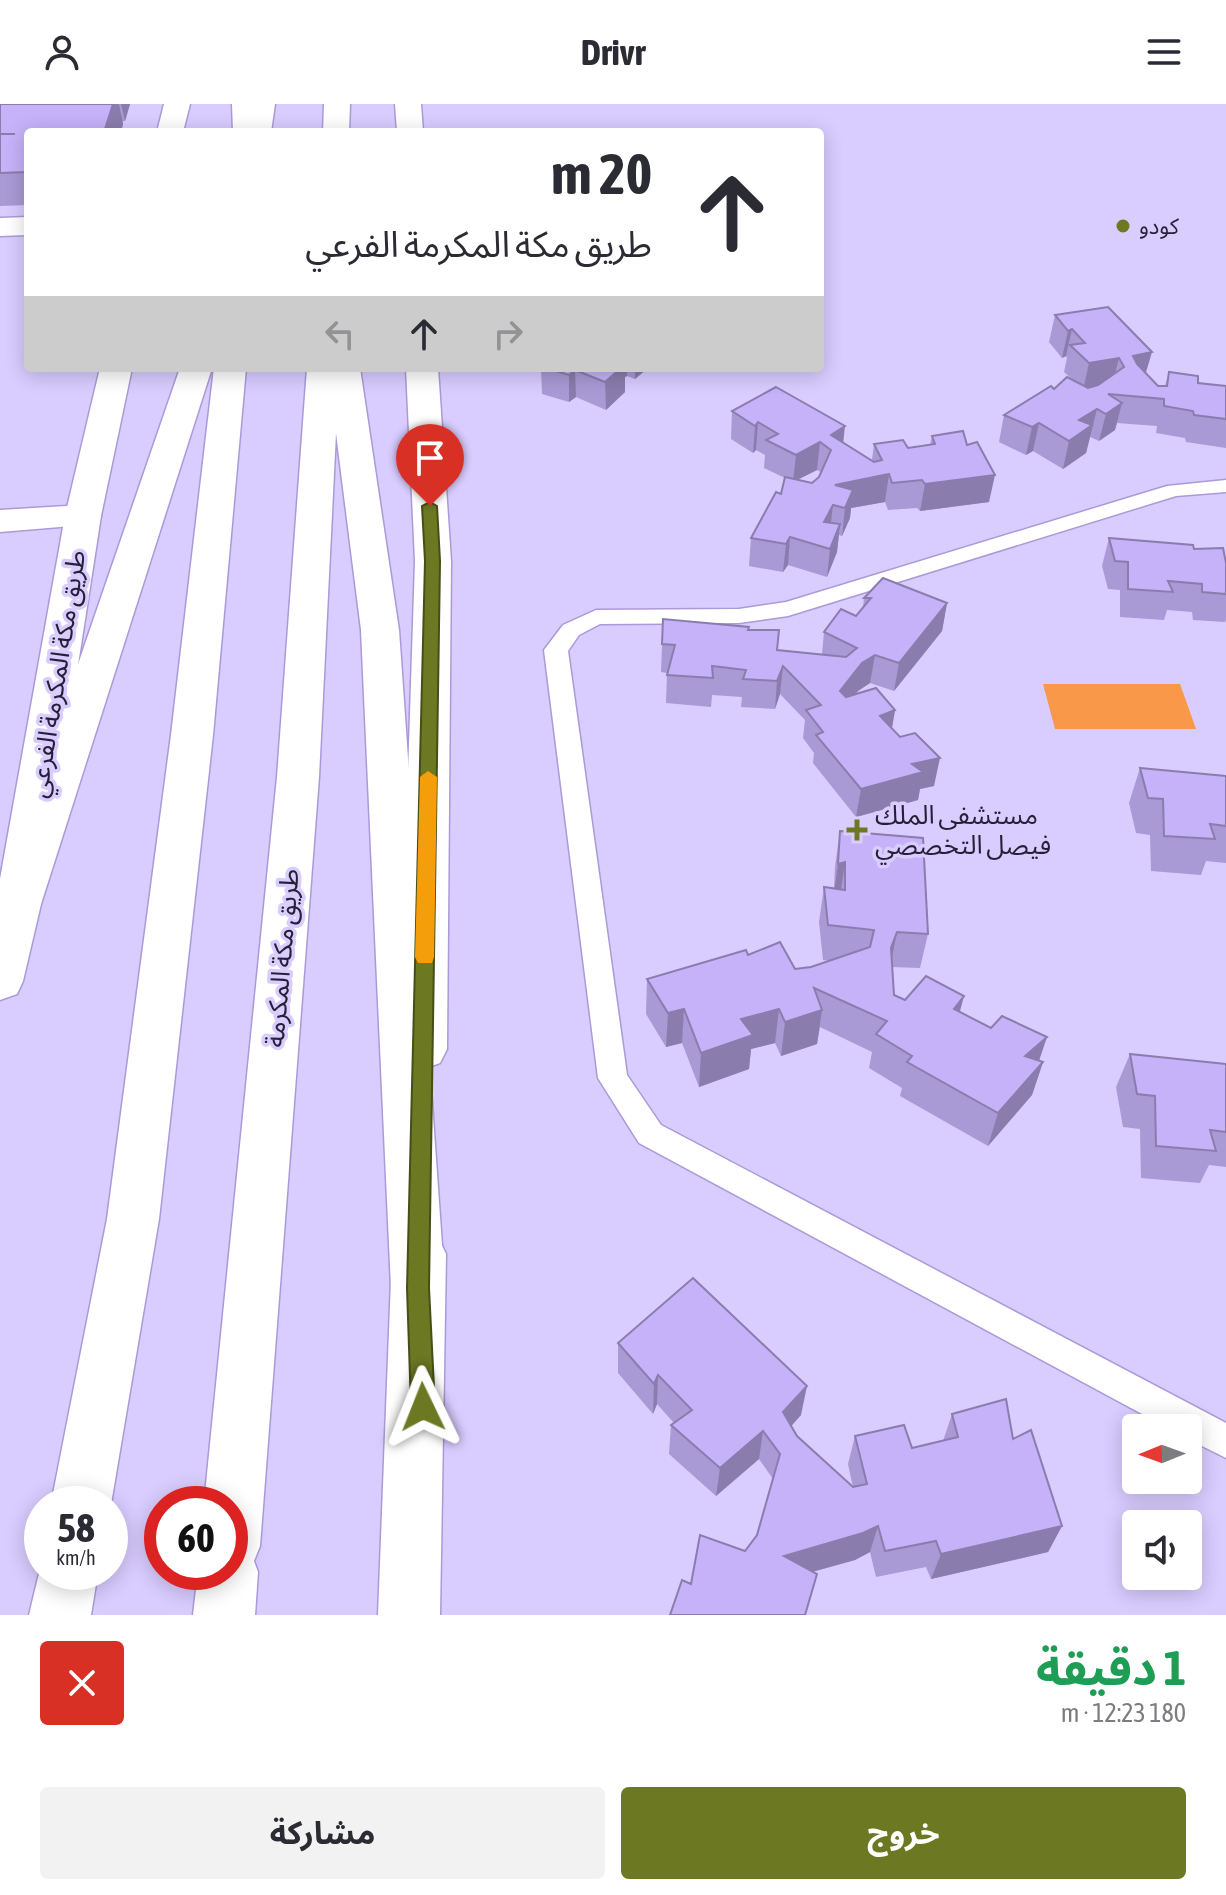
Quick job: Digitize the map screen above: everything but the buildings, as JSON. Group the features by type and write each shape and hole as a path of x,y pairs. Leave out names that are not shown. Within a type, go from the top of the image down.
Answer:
{"main road":[{"path":"171,128 177,104"},
{"path":"245,104 246,128"},
{"path":"259,128 262,104"},
{"path":"408,104 410,128"},
{"path":"0,227 24,226"},
{"name":"طريق مكة المكرمة الفرعي","path":"0,981 18,904 83,516 115,372"},
{"path":"18,904 195,372"},
{"path":"84,1486 133,1219 192,735 230,372"},
{"name":"طريق مكة المكرمة","path":"235,1486 298,777 323,372"},
{"path":"345,372 380,630 418,1288 432,1615"},
{"path":"409,1615 433,561 422,372"},
{"path":"0,521 83,516"},
{"path":"388,1615 418,1288"},
{"path":"60,1615 65,1590"},
{"path":"224,1615 226,1590"}],"lane":[{"path":"1226,486 1174,490 788,609 739,616 596,617 571,630 556,650 613,1078 650,1134 1226,1441"}],"shaded area":[{"path":"1043,684 1180,684 1196,729 1055,729"}],"slow traffic":[{"path":"425,957 428,777"}],"place":[{"name":"كودو","path":"1123,226"},
{"name":"مستشفى الملك فيصل التخصصي","path":"857,830"}],"route":[{"path":"423,1407 418,1288 433,561 430,506"}]}
